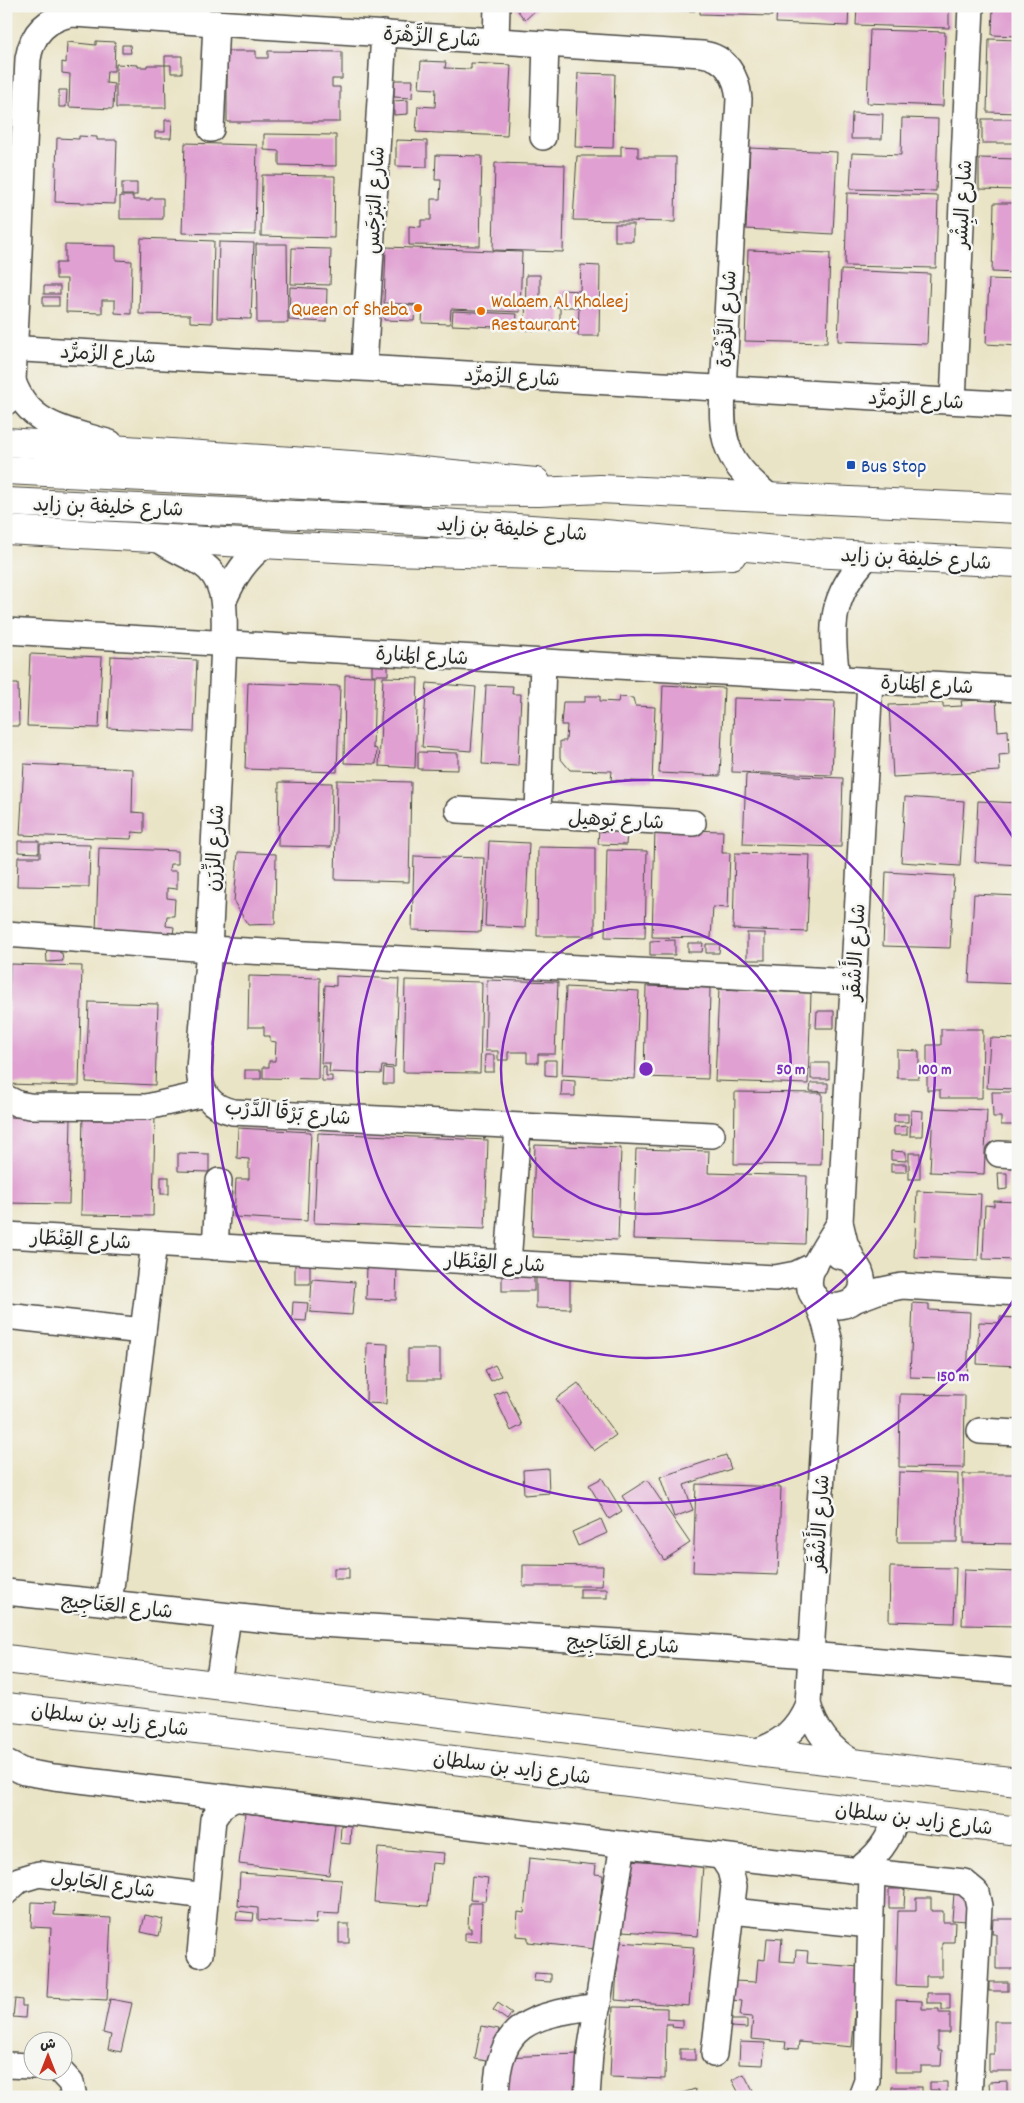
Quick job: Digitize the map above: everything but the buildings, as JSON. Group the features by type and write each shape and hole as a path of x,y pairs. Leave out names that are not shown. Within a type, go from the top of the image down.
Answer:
{"main road":[{"path":"6,442 419,470 600,489"},
{"name":"شارع خليفة بن زايد","path":"6,470 423,491 496,492 600,489 1018,509"},
{"name":"شارع خليفة بن زايد","path":"6,502 423,522 663,538 810,553 1018,563"},
{"path":"6,530 390,550 650,558 810,553"},
{"path":"6,1659 755,1752 1018,1782"},
{"name":"شارع زايد بن سلطان","path":"6,1707 342,1746 1018,1832"}],"street":[{"path":"496,40 497,6"},
{"name":"شارع البِشْر","path":"953,401 971,6"},
{"name":"شارع الزَّهْرَة","path":"132,450 55,426 39,419 10,392 28,59 33,40 38,32 54,19 73,14 216,22 256,16 384,33 710,55 723,63 737,83 739,98 722,389 722,424 728,451 741,471 770,497"},
{"path":"211,129 216,22"},
{"name":"شارع البَرْجَس","path":"364,367 384,33"},
{"path":"543,137 546,44"},
{"name":"شارع الزُمرُّد","path":"11,348 1018,405"},
{"name":"شارع الزِّرَن","path":"157,538 211,571 217,579 224,600 224,644 209,949 199,1069 200,1084 204,1094"},
{"name":"شارع الزِّرَن","path":"224,600 234,580 247,561 267,543"},
{"path":"837,679 832,636 836,607 849,579 868,556"},
{"name":"شارع المَنارة","path":"6,631 1018,690"},
{"name":"شارع بُوهيل","path":"538,814 544,662"},
{"name":"شارع الأَشْقَر","path":"856,1265 844,1243 840,1222 870,681"},
{"name":"شارع بُوهيل","path":"458,810 693,823"},
{"path":"6,934 209,949 853,982"},
{"name":"شارع بَرْقَا الدَّرْب","path":"6,1098 18,1104 30,1106 147,1107 204,1094 216,1106 233,1112 712,1135"},
{"path":"508,1263 518,1127"},
{"path":"215,1247 219,1180"},
{"name":"شارع الأَشْقَر","path":"816,1265 840,1222"},
{"name":"شارع القِنْطَار","path":"6,1235 774,1278 796,1274 816,1265"},
{"path":"109,1604 154,1243"},
{"path":"902,1286 856,1265 848,1259 835,1256 822,1259 816,1265 810,1277 814,1296 819,1302 832,1307 839,1307 878,1292 902,1286 1018,1294"},
{"path":"853,1301 862,1284 856,1265"},
{"name":"شارع القِنْطَار","path":"774,1278 814,1296"},
{"name":"شارع الأَشْقَر","path":"755,1752 778,1743 788,1735 804,1716 808,1704 830,1342 824,1319 814,1296"},
{"name":"شارع الأَشْقَر","path":"830,1342 840,1321 853,1301"},
{"path":"6,1316 143,1331"},
{"path":"980,1431 1018,1433"},
{"name":"شارع العَنَاجِيج","path":"6,1592 228,1617 390,1629 811,1654 1018,1672"},
{"path":"218,1685 228,1617"},
{"name":"شارع الأَشْقَر","path":"808,1704 811,1716 822,1736 836,1752 854,1763"},
{"path":"6,1763 24,1772 54,1778 721,1856 964,1882 971,1886 979,1899 969,2097"},
{"path":"195,1794 206,1805 213,1818"},
{"path":"200,1954 213,1818 222,1806 234,1799"},
{"path":"861,2097 867,2081 870,1925 864,1872 878,1854 893,1829 896,1816"},
{"path":"587,2097 590,2053 623,1844"},
{"path":"714,2054 734,1886 730,1870 721,1856"},
{"path":"734,1886 743,1871 757,1860"},
{"name":"شارع الحَابول","path":"6,1892 19,1880 39,1874 205,1896"},
{"path":"731,1911 870,1925"},
{"path":"496,2097 496,2073 499,2061 504,2049 519,2030 528,2022 550,2013 598,2006"},
{"path":"6,2066 22,2066"},
{"path":"68,2080 71,2083 74,2097"}],"place":[{"name":"Queen of Sheba","path":"418,308"},
{"name":"Walaem Al Khaleej Restaurant","path":"481,311"},
{"name":"Bus Stop","path":"851,465"}]}
